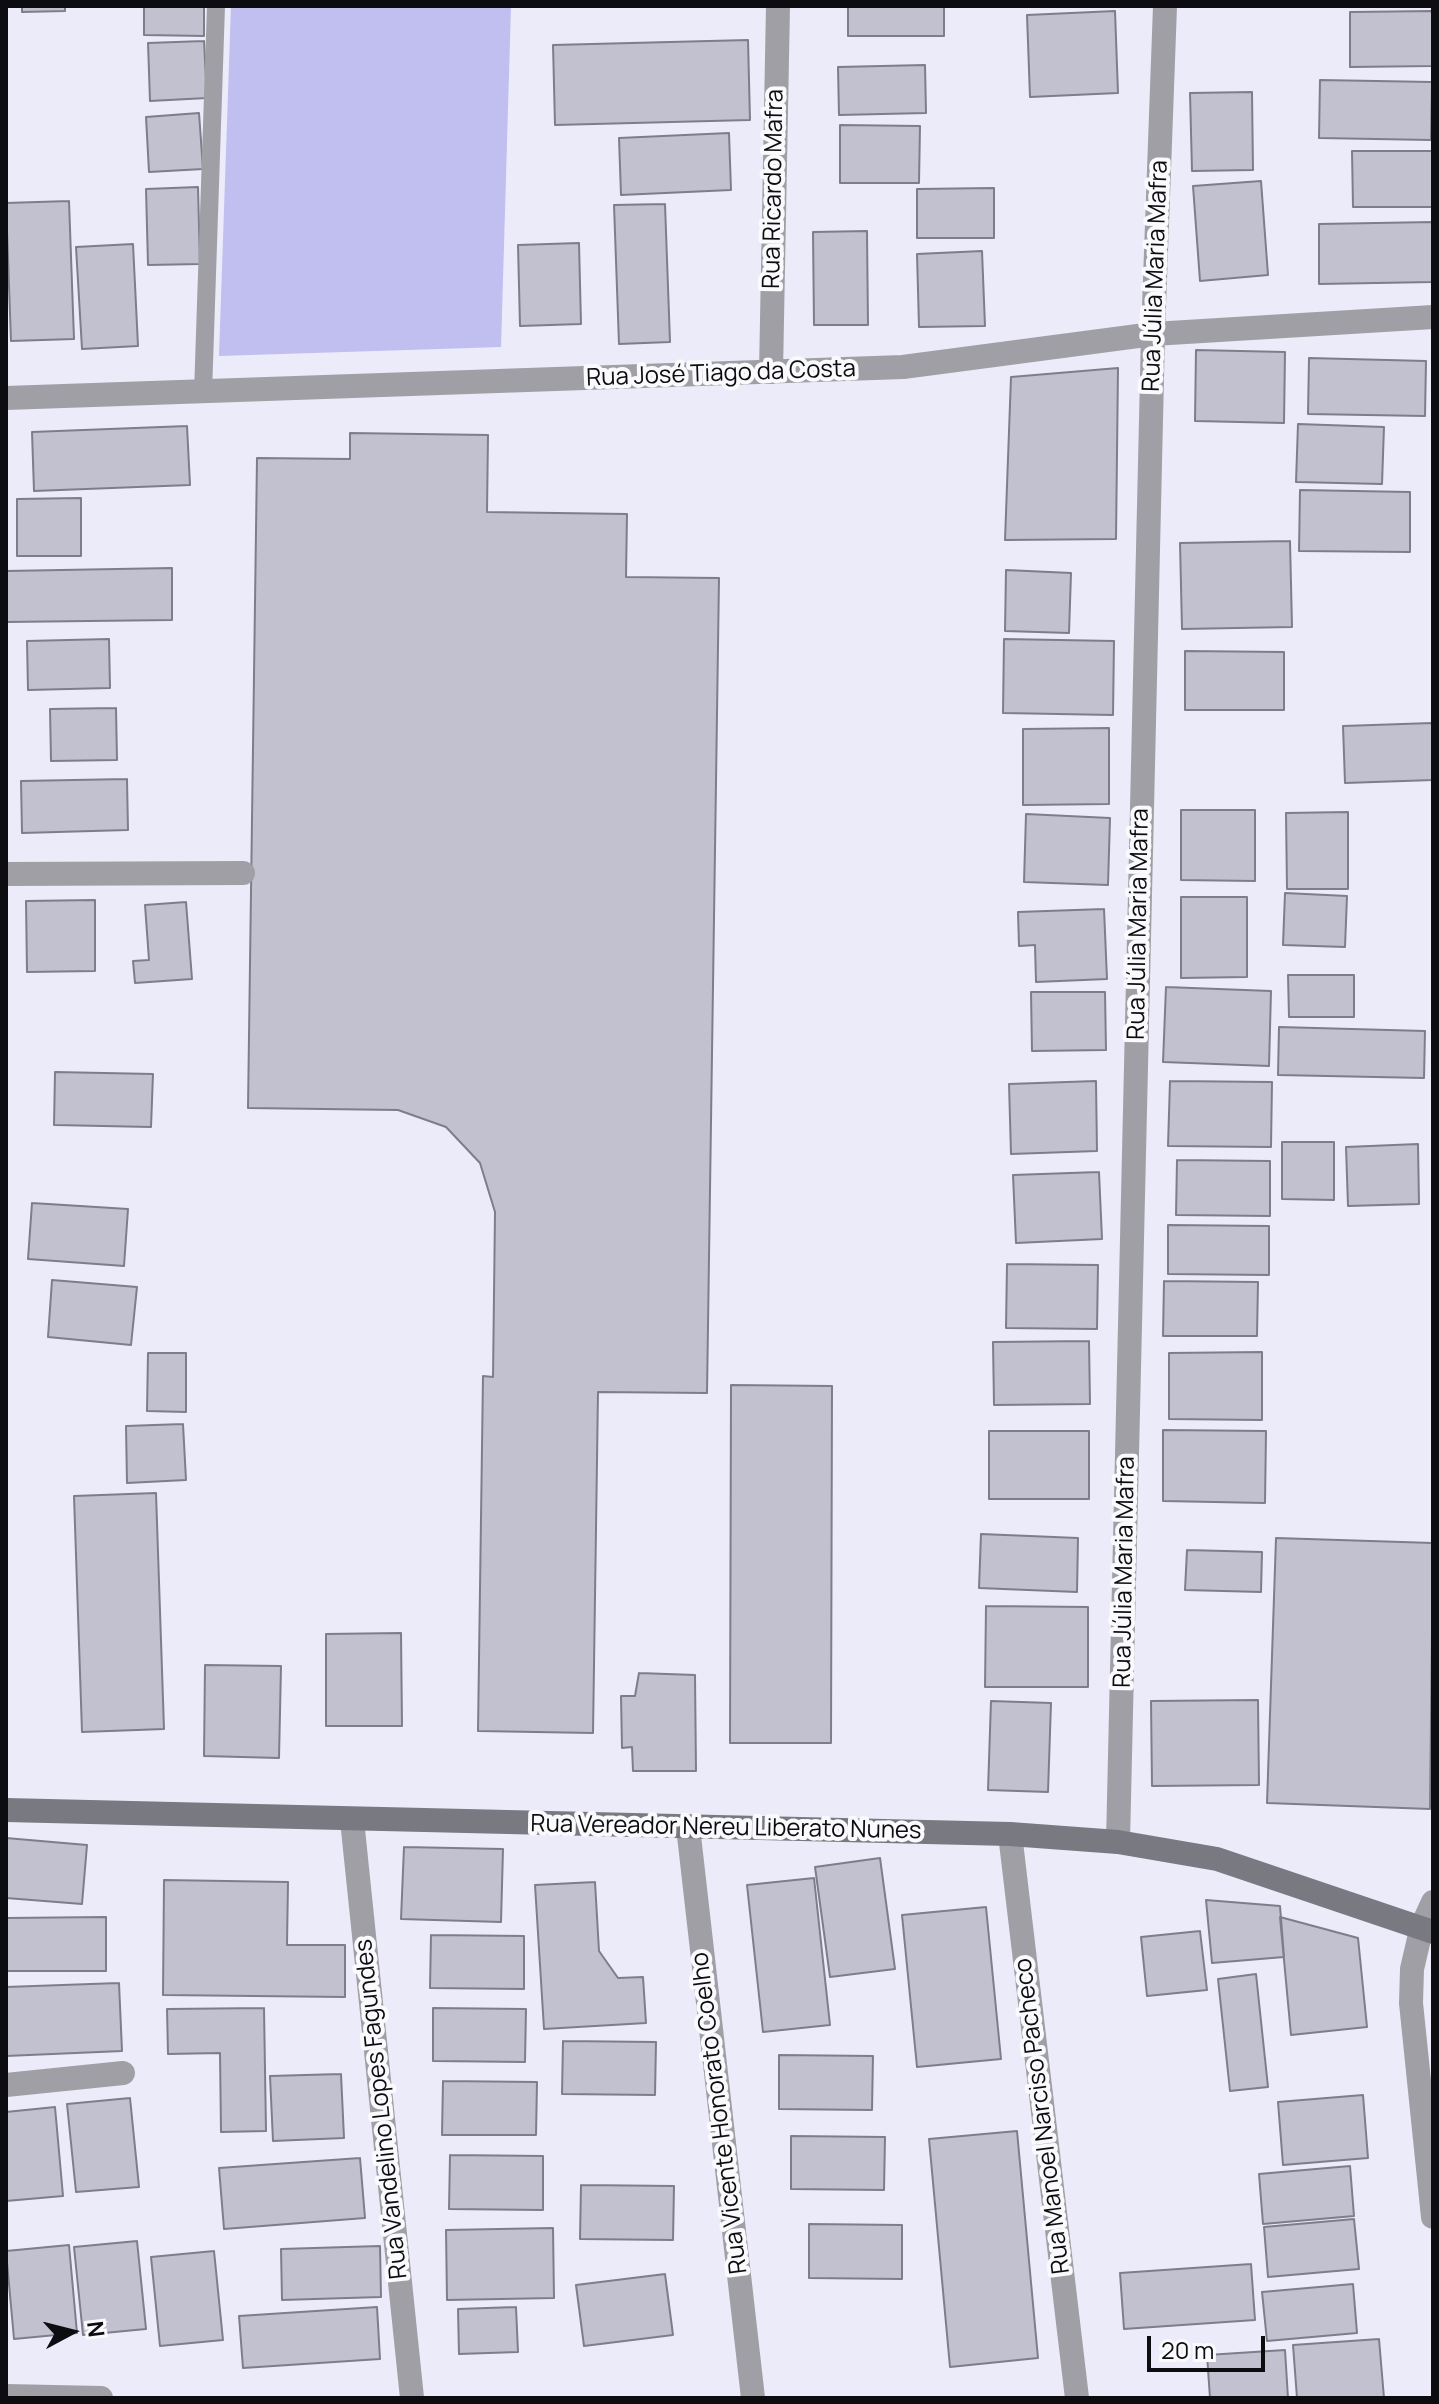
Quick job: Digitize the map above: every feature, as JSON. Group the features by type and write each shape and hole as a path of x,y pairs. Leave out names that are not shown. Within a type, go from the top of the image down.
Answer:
{"main road":[{"name":"Rua Vereador Nereu Liberato Nunes","path":"6,1810 1010,1834 1118,1842 1217,1859 1427,1929"}],"street":[{"name":"Rua Ricardo Mafra","path":"771,372 778,6"},
{"name":"Rua Júlia Maria Mafra","path":"1118,1842 1153,334 1165,6"},
{"name":"Rua José Tiago da Costa","path":"6,398 903,367 1153,334 1433,317"},
{"path":"6,874 243,873"},
{"name":"Rua Vandelino Lopes Fagundes","path":"352,1820 412,2398"},
{"name":"Rua Vicente Honorato Coelho","path":"688,1827 753,2398"},
{"name":"Rua Manoel Narciso Pacheco","path":"1010,1834 1077,2398"},
{"path":"1433,1902 1412,1969 1411,2003 1433,2217"},
{"path":"6,2085 123,2073"},
{"path":"6,2396 101,2398"}],"lane":[{"path":"203,393 216,6"}],"shaded area":[{"path":"231,6 511,6 501,347 219,356"}],"building":[{"path":"22,6 65,6 65,11 22,12"},
{"path":"144,6 204,6 204,36 144,35"},
{"path":"848,6 944,6 944,36 848,36"},
{"path":"1115,11 1118,93 1030,97 1027,15"},
{"path":"1433,11 1433,66 1350,67 1350,12"},
{"path":"748,40 750,120 555,125 553,45"},
{"path":"204,41 207,98 150,101 148,43"},
{"path":"925,65 926,113 839,115 838,67"},
{"path":"1320,80 1432,82 1431,140 1319,138"},
{"path":"1252,92 1253,170 1192,171 1190,93"},
{"path":"199,113 203,169 149,172 146,117"},
{"path":"840,125 920,126 919,183 840,183"},
{"path":"729,133 731,190 621,195 619,138"},
{"path":"1352,151 1433,151 1433,207 1353,207"},
{"path":"1261,181 1268,275 1200,281 1193,186"},
{"path":"198,187 200,264 148,265 146,189"},
{"path":"994,188 994,238 917,238 917,189"},
{"path":"69,201 74,339 11,341 6,203"},
{"path":"665,204 670,342 619,344 614,205"},
{"path":"1433,222 1433,282 1319,284 1319,224"},
{"path":"867,231 868,325 814,325 813,232"},
{"path":"579,243 581,324 520,326 518,245"},
{"path":"133,244 138,346 82,349 76,247"},
{"path":"982,251 985,326 919,327 917,254"},
{"path":"1196,350 1285,352 1284,423 1195,421"},
{"path":"1309,358 1426,361 1425,416 1308,414"},
{"path":"1118,368 1116,539 1005,540 1011,377"},
{"path":"1298,424 1384,427 1382,484 1296,482"},
{"path":"187,426 190,485 34,491 32,432"},
{"path":"350,433 488,435 487,512 627,514 626,577 719,578 707,1393 598,1392 593,1733 478,1731 483,1376 493,1377 495,1212 480,1163 446,1127 398,1110 248,1108 257,458 350,459"},
{"path":"1300,490 1410,492 1410,552 1299,551"},
{"path":"81,498 81,556 17,556 17,499"},
{"path":"1290,541 1292,627 1182,629 1180,543"},
{"path":"172,568 172,620 6,622 6,571"},
{"path":"1006,570 1071,573 1069,633 1005,631"},
{"path":"109,639 110,688 28,690 27,641"},
{"path":"1004,639 1114,641 1113,715 1003,713"},
{"path":"1185,651 1284,652 1284,710 1185,710"},
{"path":"116,708 117,760 51,761 50,709"},
{"path":"1432,723 1433,780 1345,783 1343,726"},
{"path":"1109,728 1109,804 1023,805 1023,729"},
{"path":"127,779 128,830 22,833 21,781"},
{"path":"1181,810 1255,810 1255,881 1181,880"},
{"path":"1348,812 1348,889 1287,889 1286,813"},
{"path":"1026,814 1110,818 1108,885 1024,882"},
{"path":"1285,893 1347,896 1345,947 1283,945"},
{"path":"1181,897 1247,897 1247,977 1181,978"},
{"path":"95,900 95,971 27,972 26,901"},
{"path":"186,902 192,979 135,983 133,961 149,960 145,905"},
{"path":"1104,909 1107,979 1036,982 1035,945 1019,946 1018,912"},
{"path":"1288,975 1354,975 1354,1017 1289,1017"},
{"path":"1166,987 1271,991 1269,1066 1163,1062"},
{"path":"1031,992 1105,992 1106,1050 1032,1051"},
{"path":"1279,1027 1425,1031 1424,1078 1278,1075"},
{"path":"55,1072 153,1074 151,1127 54,1125"},
{"path":"1096,1081 1097,1151 1011,1154 1009,1084"},
{"path":"1170,1081 1272,1082 1271,1147 1168,1146"},
{"path":"1282,1142 1334,1142 1334,1200 1282,1199"},
{"path":"1418,1144 1419,1204 1348,1206 1346,1147"},
{"path":"1177,1160 1270,1161 1270,1216 1176,1215"},
{"path":"1099,1172 1102,1239 1016,1243 1013,1175"},
{"path":"32,1203 128,1209 124,1266 28,1259"},
{"path":"1168,1225 1269,1226 1269,1275 1168,1274"},
{"path":"1007,1264 1098,1265 1097,1329 1006,1328"},
{"path":"52,1280 137,1287 131,1345 48,1337"},
{"path":"1164,1281 1258,1282 1257,1336 1163,1336"},
{"path":"1089,1341 1090,1404 994,1405 993,1342"},
{"path":"1262,1352 1262,1420 1169,1419 1169,1353"},
{"path":"148,1353 186,1353 186,1412 147,1411"},
{"path":"731,1385 832,1386 831,1743 730,1743"},
{"path":"183,1424 186,1480 127,1483 126,1426"},
{"path":"1163,1430 1266,1431 1265,1503 1163,1501"},
{"path":"989,1431 1089,1431 1089,1499 989,1499"},
{"path":"156,1493 164,1729 82,1732 74,1496"},
{"path":"981,1534 1078,1538 1077,1592 979,1588"},
{"path":"1276,1538 1433,1543 1430,1809 1267,1803"},
{"path":"1187,1550 1262,1552 1261,1592 1185,1590"},
{"path":"986,1606 1088,1607 1088,1687 985,1687"},
{"path":"401,1633 402,1726 326,1726 326,1634"},
{"path":"205,1665 281,1666 279,1758 204,1756"},
{"path":"639,1673 695,1675 696,1771 633,1771 632,1747 622,1748 621,1696 635,1696"},
{"path":"1258,1700 1259,1785 1152,1786 1151,1701"},
{"path":"991,1701 1051,1703 1048,1792 988,1790"},
{"path":"6,1838 87,1845 82,1904 6,1898"},
{"path":"404,1847 503,1849 501,1922 401,1919"},
{"path":"880,1858 895,1969 830,1977 815,1867"},
{"path":"814,1878 830,2025 763,2032 747,1885"},
{"path":"164,1880 288,1882 287,1945 345,1945 345,1997 163,1995"},
{"path":"595,1882 599,1951 618,1978 643,1977 646,2023 544,2029 535,1885"},
{"path":"1206,1900 1280,1906 1284,1957 1212,1963"},
{"path":"986,1907 1001,2059 917,2067 902,1915"},
{"path":"106,1917 106,1971 6,1971 6,1918"},
{"path":"1280,1917 1358,1938 1367,2027 1291,2035"},
{"path":"1200,1931 1207,1990 1147,1996 1141,1937"},
{"path":"431,1935 524,1936 524,1989 430,1988"},
{"path":"1256,1974 1268,2087 1230,2091 1218,1979"},
{"path":"119,1983 122,2051 6,2056 6,1987"},
{"path":"264,2008 266,2131 221,2132 220,2053 168,2054 167,2009"},
{"path":"433,2008 526,2009 525,2062 433,2061"},
{"path":"563,2041 656,2042 655,2095 562,2094"},
{"path":"779,2055 873,2056 872,2110 779,2109"},
{"path":"341,2074 344,2138 273,2141 270,2076"},
{"path":"443,2081 537,2082 536,2135 442,2135"},
{"path":"1363,2095 1368,2158 1283,2165 1278,2102"},
{"path":"130,2098 139,2187 76,2192 67,2104"},
{"path":"55,2107 63,2196 6,2201 6,2112"},
{"path":"1017,2131 1038,2358 950,2367 929,2139"},
{"path":"791,2136 885,2137 884,2190 791,2189"},
{"path":"450,2155 543,2156 543,2210 449,2209"},
{"path":"360,2158 365,2218 224,2229 219,2168"},
{"path":"1350,2166 1354,2216 1263,2224 1259,2174"},
{"path":"581,2185 674,2186 673,2240 580,2239"},
{"path":"1354,2219 1359,2269 1268,2277 1264,2227"},
{"path":"809,2224 902,2225 902,2279 809,2278"},
{"path":"553,2228 554,2298 447,2300 446,2230"},
{"path":"137,2241 146,2329 83,2335 74,2247"},
{"path":"69,2245 77,2333 14,2339 6,2251"},
{"path":"380,2246 381,2297 282,2300 281,2249"},
{"path":"214,2251 223,2340 160,2346 151,2257"},
{"path":"1251,2264 1255,2320 1124,2329 1120,2273"},
{"path":"665,2274 673,2335 584,2346 576,2285"},
{"path":"1353,2284 1357,2333 1267,2341 1262,2292"},
{"path":"377,2307 380,2359 243,2368 239,2316"},
{"path":"516,2307 518,2352 459,2354 458,2309"},
{"path":"1379,2339 1384,2398 1297,2398 1293,2345"},
{"path":"1285,2350 1288,2398 1210,2398 1207,2355"}]}
